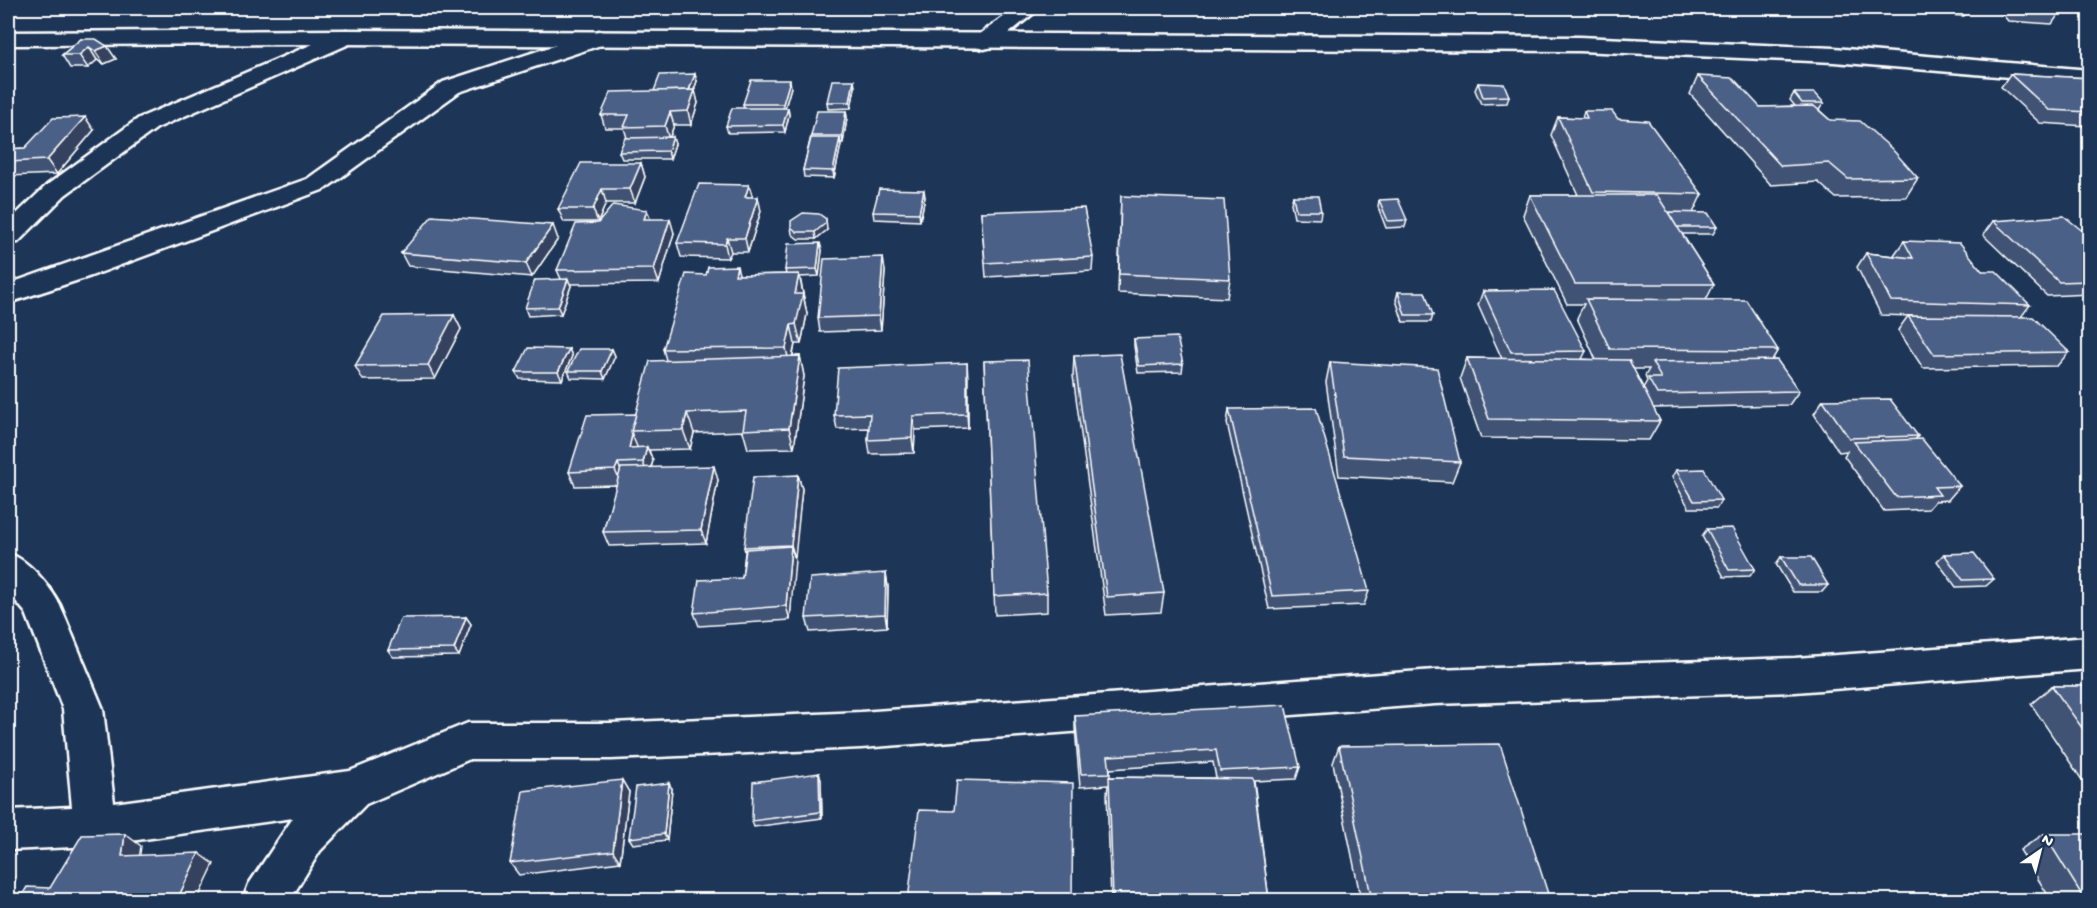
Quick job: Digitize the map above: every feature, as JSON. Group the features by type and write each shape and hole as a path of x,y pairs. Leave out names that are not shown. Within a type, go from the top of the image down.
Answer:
{"street":[{"path":"984,42 1029,8"},
{"path":"8,39 346,37 1579,44 1834,55 2090,77"},
{"path":"8,236 56,190 148,123 346,37"},
{"path":"8,294 81,270 316,184 451,87 599,38"},
{"path":"8,567 41,605 83,709 95,826"},
{"path":"8,830 95,826 351,790 468,741 611,741 861,730 1435,687 1795,675 2090,653"},
{"path":"265,900 305,836 351,790"}],"building":[{"path":"81,39 96,39 107,46 95,51 89,47 79,55 62,55"},
{"path":"695,74 689,90 654,91 660,75"},
{"path":"2010,74 2090,78 2090,105 2088,105 2090,112 2049,110"},
{"path":"1698,76 1733,78 1760,107 1814,106 1830,120 1860,121 1891,148 1918,178 1848,179 1829,163 1781,166"},
{"path":"751,80 790,80 783,104 743,104"},
{"path":"832,80 854,80 850,102 827,102"},
{"path":"1478,83 1504,84 1509,96 1483,97"},
{"path":"695,90 688,111 670,112 665,126 624,127 629,115 601,115 611,92"},
{"path":"1794,93 1815,93 1824,103 1802,103"},
{"path":"732,108 788,108 783,125 726,126"},
{"path":"817,111 846,111 842,136 811,136"},
{"path":"1584,111 1612,111 1618,119 1648,121 1702,194 1593,192 1558,117 1587,118"},
{"path":"85,117 47,160 8,162 8,149 25,148 53,118"},
{"path":"673,137 668,151 619,152 625,138"},
{"path":"811,138 840,138 833,171 803,170"},
{"path":"581,163 641,163 630,189 602,189 593,209 558,209"},
{"path":"699,184 749,185 745,197 758,197 745,238 727,238 725,244 677,243"},
{"path":"879,189 924,190 919,213 873,212"},
{"path":"1530,195 1657,195 1714,284 1575,284"},
{"path":"1121,196 1224,200 1230,279 1119,274"},
{"path":"1293,196 1318,196 1321,211 1296,211"},
{"path":"1398,199 1407,220 1388,221 1379,200"},
{"path":"613,205 647,210 644,219 670,219 654,269 557,270 576,224 598,223"},
{"path":"1084,208 1093,257 985,263 981,212"},
{"path":"1668,212 1708,213 1717,227 1677,227"},
{"path":"803,213 819,214 826,219 826,223 815,232 797,232 791,227 791,221"},
{"path":"432,216 553,225 526,263 401,253"},
{"path":"2064,216 2090,237 2090,281 2059,282 1993,221"},
{"path":"1904,241 1960,243 1982,271 1996,271 2030,305 1891,301 1866,253 1913,258"},
{"path":"820,243 817,269 785,270 788,244"},
{"path":"883,257 879,316 818,318 824,259"},
{"path":"737,266 735,275 799,274 795,294 803,294 796,324 791,325 786,348 663,349 686,274 706,275 708,267"},
{"path":"568,279 558,307 525,308 535,280"},
{"path":"1554,290 1586,351 1511,352 1483,291"},
{"path":"1398,292 1425,292 1433,315 1405,315"},
{"path":"1586,299 1746,300 1778,350 1610,349"},
{"path":"454,315 428,365 355,366 384,316"},
{"path":"1908,316 2033,317 2069,352 1934,354"},
{"path":"1177,337 1183,364 1139,366 1134,339"},
{"path":"528,348 569,349 558,372 516,372"},
{"path":"579,349 612,349 602,371 568,371"},
{"path":"1120,354 1164,593 1107,597 1074,356"},
{"path":"800,356 789,428 743,430 746,411 687,413 683,430 631,431 650,361"},
{"path":"1467,358 1629,360 1660,421 1489,419"},
{"path":"1028,360 1047,593 994,596 984,361"},
{"path":"1777,360 1799,391 1657,394 1648,378 1661,378 1652,362"},
{"path":"1330,362 1437,368 1460,462 1344,456"},
{"path":"967,363 967,414 913,416 912,438 868,440 870,414 834,415 838,368"},
{"path":"1890,399 1918,436 1849,438 1823,400"},
{"path":"1316,408 1369,591 1272,596 1229,409"},
{"path":"636,414 629,448 647,447 643,462 618,463 615,470 569,472 587,415"},
{"path":"1922,439 1960,486 1934,487 1940,495 1896,497 1854,442"},
{"path":"714,466 701,530 603,532 621,468"},
{"path":"1704,469 1721,500 1694,501 1676,470"},
{"path":"798,475 791,545 744,547 753,477"},
{"path":"1732,528 1755,569 1729,570 1707,529"},
{"path":"791,546 786,606 694,613 699,580 742,578 746,549"},
{"path":"1974,553 1994,579 1963,580 1944,554"},
{"path":"1781,557 1811,557 1828,585 1798,585"},
{"path":"886,573 885,614 806,618 810,578"},
{"path":"466,617 454,649 388,650 401,618"},
{"path":"2052,686 2090,686 2090,739"},
{"path":"1285,705 1300,767 1220,771 1216,750 1108,756 1110,773 1081,774 1075,716"},
{"path":"1500,744 1550,900 1372,900 1339,746"},
{"path":"819,773 820,812 752,821 753,782"},
{"path":"1109,777 1253,779 1269,900 1113,900"},
{"path":"622,780 613,851 510,863 523,791"},
{"path":"957,780 1073,783 1072,900 908,900 919,810 954,811"},
{"path":"669,783 664,834 629,838 636,787"},
{"path":"125,834 122,856 199,853 177,900 19,900 27,887 50,888 82,835"},
{"path":"2044,834 2090,834 2090,900 2085,900"},
{"path":"539,894 538,900 474,900"}]}
